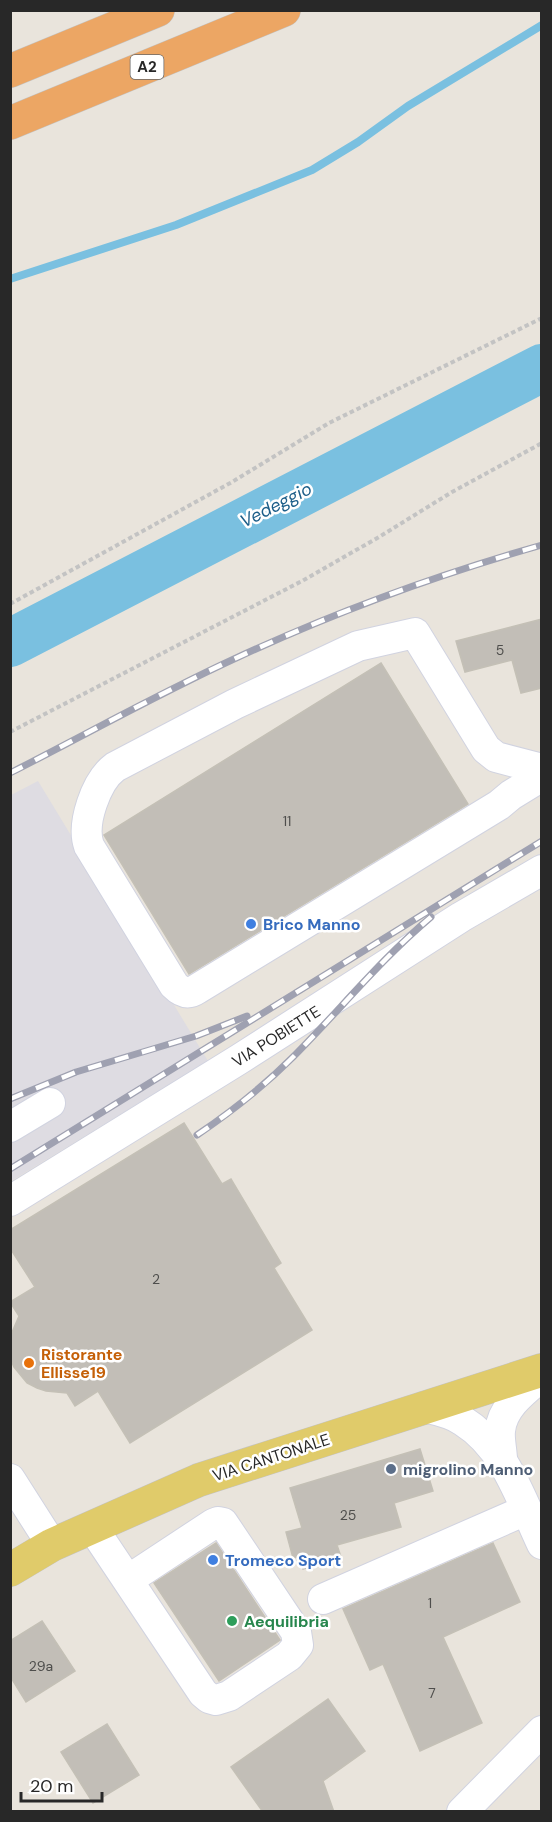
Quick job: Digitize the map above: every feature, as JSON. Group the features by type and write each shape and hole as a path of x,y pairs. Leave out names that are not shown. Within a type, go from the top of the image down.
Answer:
{"highway":[{"path":"10,71 158,10"},
{"name":"A2","path":"10,123 284,10"}],"main road":[{"name":"VIA CANTONALE","path":"10,1570 52,1545 199,1480 542,1370"}],"street":[{"path":"542,769 496,757 486,749 415,633 358,646 235,704 115,767 99,785 86,828 86,837 89,846 174,985 186,993 197,989 499,805 510,795 542,776"},
{"name":"VIA POBIETTE","path":"10,1201 228,1066 461,917 542,870"},
{"path":"10,1127 50,1103"},
{"path":"502,1460 500,1431 503,1420 512,1403 542,1376"},
{"path":"424,1407 447,1413 463,1421 480,1435 502,1460 542,1544"},
{"path":"10,1479 52,1545"},
{"path":"323,1599 526,1510"},
{"path":"92,1527 203,1692 209,1698 216,1700 229,1696 289,1656 298,1645 296,1632 223,1523 213,1524 128,1580"},
{"path":"462,1812 542,1731"}],"path":[{"path":"10,604 232,482 329,423 542,318"},
{"path":"10,732 302,581 452,492 542,443"}],"shaded area":[{"path":"38,781 208,1061 11,1181 11,795"}],"building":[{"path":"542,619 542,688 521,693 512,660 465,672 456,641"},
{"path":"381,663 468,804 189,974 104,835"},
{"path":"184,1123 222,1184 231,1179 281,1263 274,1268 312,1330 130,1443 98,1391 75,1406 67,1393 37,1388 27,1383 14,1367 10,1358 10,1337 19,1316 10,1302 35,1287 10,1248 10,1230"},
{"path":"420,1449 433,1491 394,1503 401,1527 337,1545 341,1557 303,1569 299,1557 293,1558 286,1532 302,1528 290,1488"},
{"path":"216,1543 280,1640 219,1681 154,1583"},
{"path":"493,1543 520,1602 443,1637 482,1723 420,1751 383,1664 370,1670 343,1609"},
{"path":"42,1621 75,1671 26,1702 10,1676 10,1641"},
{"path":"328,1699 365,1751 323,1781 334,1812 263,1812 231,1767"},
{"path":"107,1724 139,1775 93,1803 61,1752"}],"waterway":[{"path":"10,279 176,225 312,170 358,142 408,106 542,25"},
{"name":"Vedeggio","path":"10,643 542,368"}],"railway":[{"path":"10,773 177,686 271,642 385,596 542,545"},
{"path":"10,1169 542,841"},
{"path":"197,1135 246,1099 282,1068 377,968 431,917"},
{"path":"10,1099 76,1072 196,1036 247,1016"}],"place":[{"name":"Brico Manno","path":"251,924"},
{"name":"Ristorante Ellisse19","path":"29,1363"},
{"name":"migrolino Manno","path":"391,1469"},
{"name":"Tromeco Sport","path":"213,1560"},
{"name":"Aequilibria","path":"232,1621"}]}
